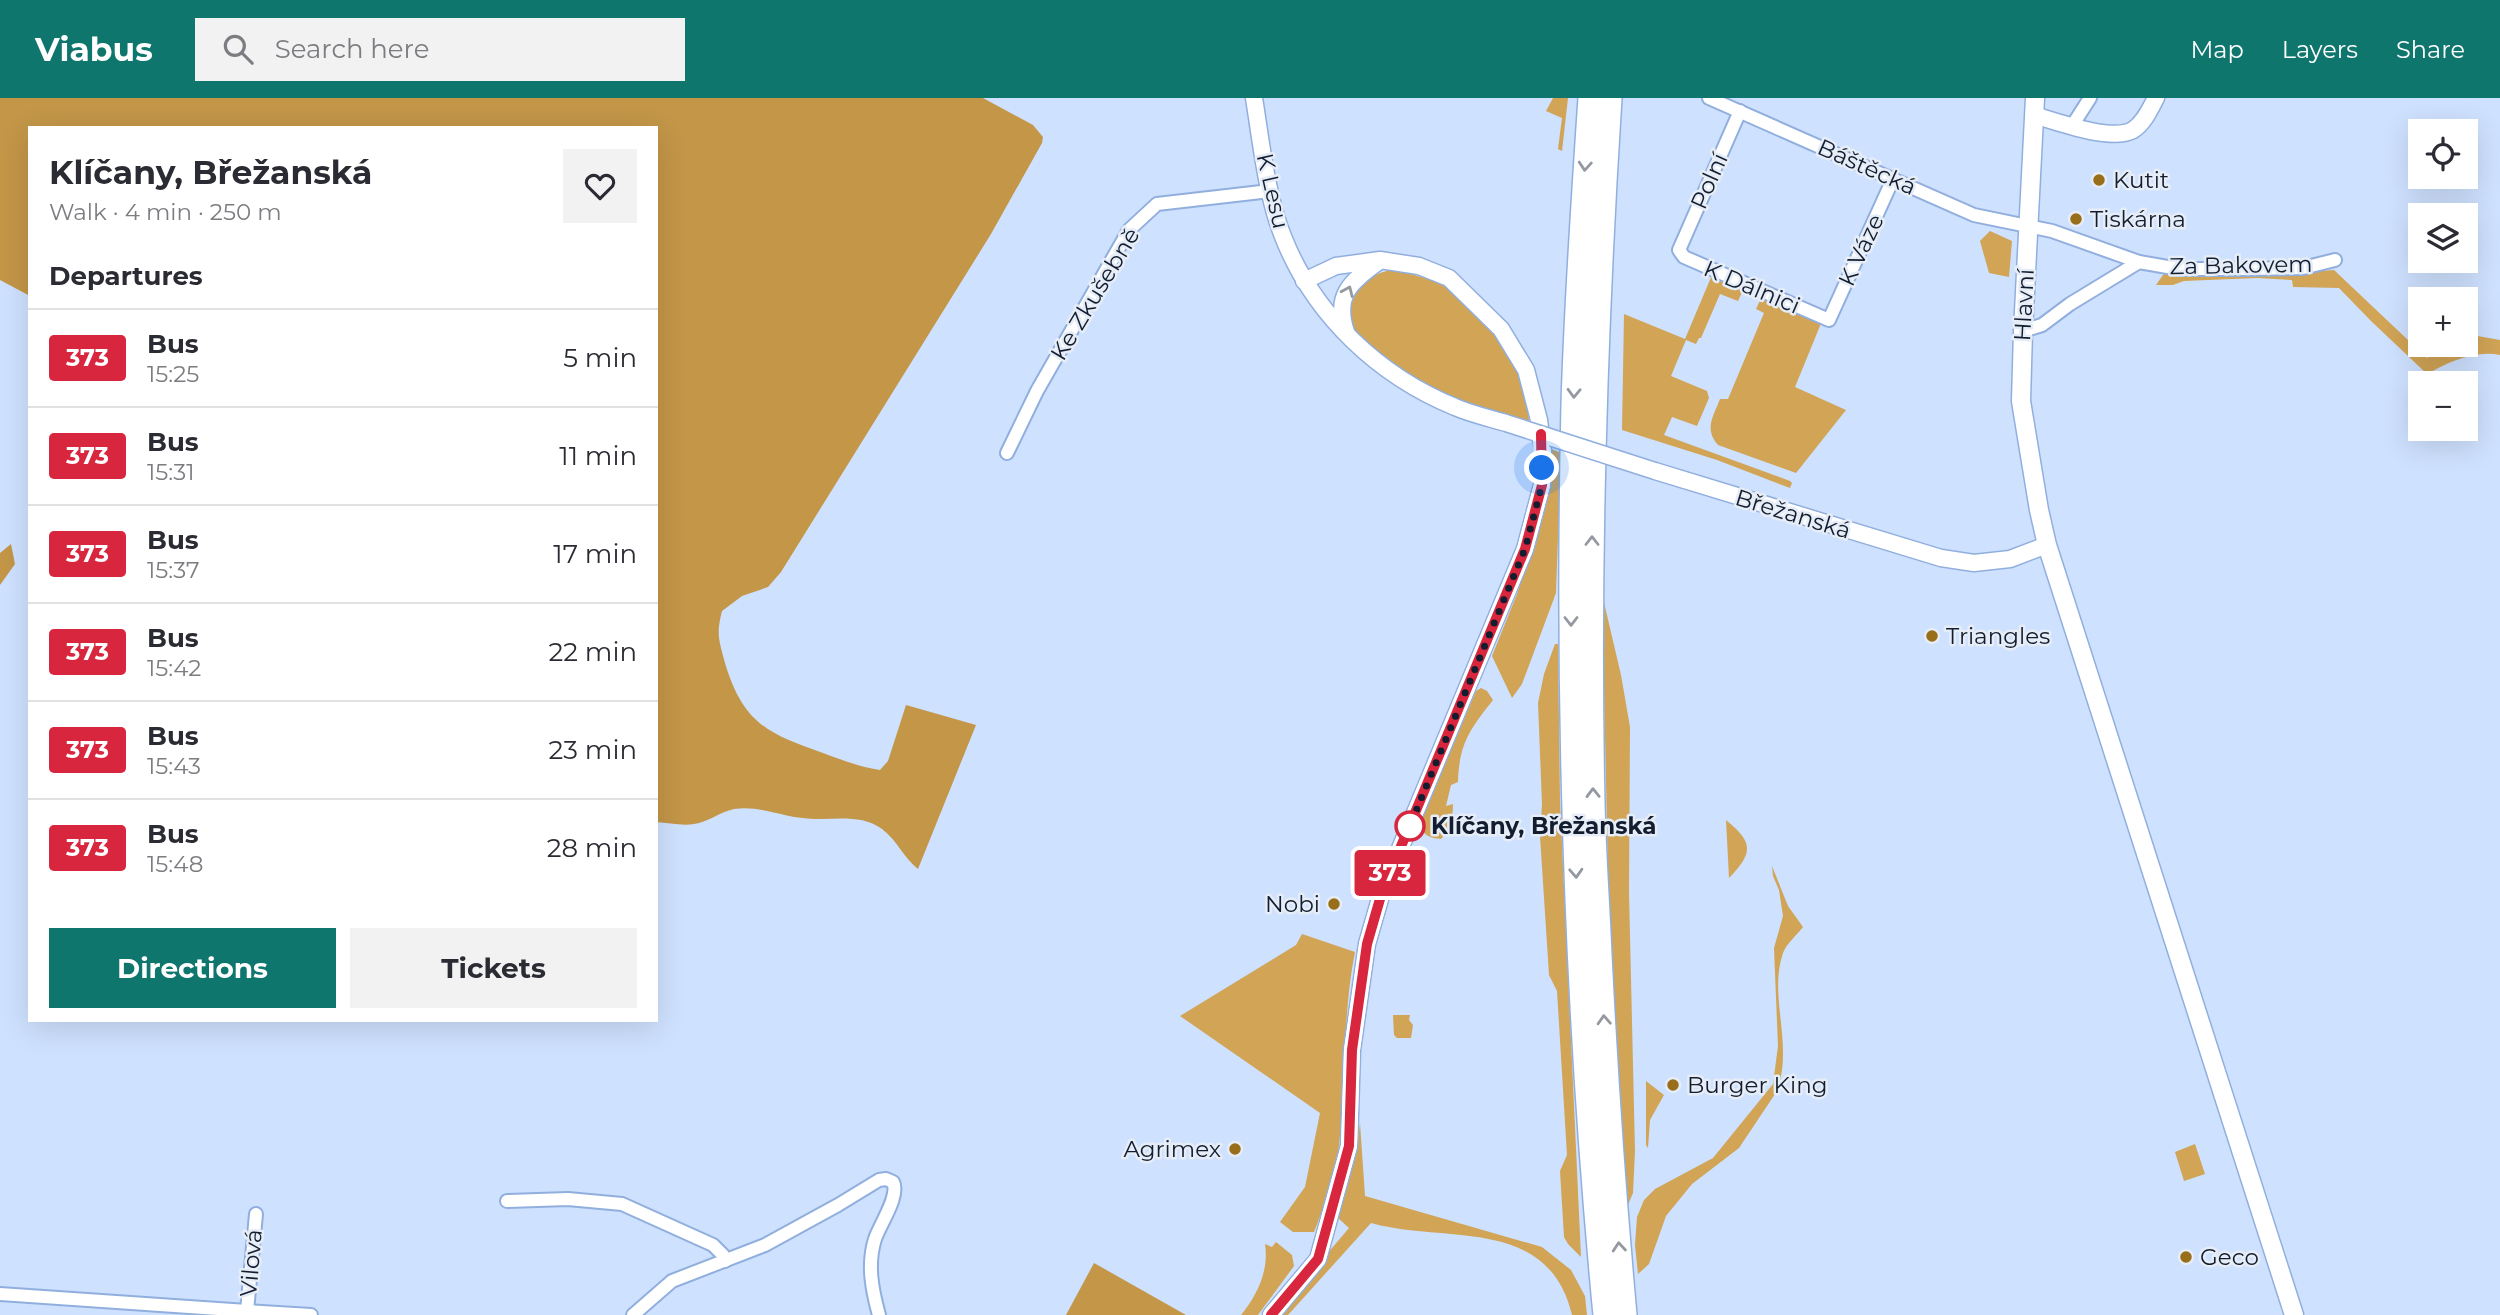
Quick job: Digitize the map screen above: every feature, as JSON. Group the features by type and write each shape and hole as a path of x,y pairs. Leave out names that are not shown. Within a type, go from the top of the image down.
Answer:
{"highway":[{"path":"1590,98 1573,401 1571,647 1573,805 1584,1035 1595,1211 1605,1315"},
{"path":"1610,98 1594,402 1592,725 1605,1048 1615,1211 1625,1315"}],"main road":[{"name":"Hlavní","path":"2035,107 2023,331 2023,422 2039,510 2047,545 2294,1315"}],"street":[{"name":"K Lesu","path":"1254,98 1270,191 1283,238 1304,281"},
{"name":"Báštěcká","path":"1709,98 1974,215 2028,227"},
{"path":"2026,98 2035,107 2072,126 2115,134 2131,131 2141,123 2156,98"},
{"path":"2072,126 2090,98"},
{"name":"Polní","path":"1679,250 1740,111"},
{"name":"K Váze","path":"1829,320 1893,179"},
{"name":"Ke Zkušebně","path":"1007,453 1037,391 1129,230 1157,204 1270,191"},
{"name":"Za Bakovem","path":"2028,227 2052,231 2139,262 2179,269 2303,268 2335,260"},
{"name":"K Dálnici","path":"1679,250 1684,257 1829,320"},
{"path":"1347,335 1341,316 1344,297 1353,280 1380,260"},
{"path":"1271,1315 1318,1259 1349,1146 1352,1050 1367,944 1382,892 1525,549 1542,485 1539,420 1526,370 1501,329 1449,278 1419,266 1380,260 1336,266 1304,281"},
{"path":"2023,331 2042,325 2070,304 2139,262"},
{"name":"Břežanská","path":"1304,281 1325,311 1347,335 1389,372 1455,407 1941,558 1974,563 2010,559 2047,545"},
{"path":"633,1315 672,1281 765,1245 879,1180 886,1179 893,1182 895,1192 875,1239 870,1269 879,1315"},
{"path":"507,1201 568,1199 622,1203 713,1245 725,1261"},
{"name":"Vilová","path":"247,1311 256,1214"},
{"name":"Vilová","path":"0,1294 311,1315"}],"shaded area":[{"path":"0,98 983,98 1033,125 1043,137 1042,143 991,234 781,572 768,587 742,596 722,611 719,626 725,663 740,700 749,713 773,732 804,746 880,770 888,761 906,705 976,725 918,869 882,829 854,819 813,819 743,808 729,810 694,824 658,822 658,126 28,126 28,295 0,280"},
{"path":"1553,98 1568,98 1562,151 1558,149 1562,118 1546,111"},
{"path":"1990,231 2012,241 2009,277 1989,273 1980,241"},
{"path":"1391,270 1442,285 1465,300 1487,323 1507,349 1520,373 1529,421 1444,393 1397,367 1367,346 1351,324 1351,308 1358,290 1367,280"},
{"path":"2334,270 2408,340 2408,356 2339,288 2293,287 2292,280 2257,278 2156,285 2165,272 2249,276"},
{"path":"1712,275 1744,288 1738,301 1720,294 1701,338 1696,344 1686,340 1671,376 1707,391 1709,398 1697,426 1672,417 1664,435 1790,481 1790,488 1717,460 1622,430 1624,314 1685,339"},
{"path":"1762,296 1822,321 1795,387 1846,410 1796,473 1718,445 1711,434 1711,423 1720,399 1728,399 1764,313 1756,309"},
{"path":"2478,336 2500,340 2500,355 2478,355"},
{"path":"2409,357 2468,357 2433,371 2424,371"},
{"path":"1549,448 1561,453 1556,593 1522,684 1512,698 1492,656 1517,594 1538,528"},
{"path":"11,544 15,564 0,585 0,553"},
{"path":"1602,594 1630,727 1629,893 1635,1151 1633,1193 1627,1207 1609,922"},
{"path":"1555,644 1558,644 1560,801 1581,1257 1564,1237 1560,1171 1567,1155 1557,991 1549,975 1540,836 1542,804 1538,703 1544,674"},
{"path":"1481,688 1487,691 1493,700 1463,747 1458,782 1451,785 1446,806 1453,804 1452,826 1441,839 1431,837 1423,832 1419,825 1476,691"},
{"path":"1726,820 1742,835 1747,848 1743,862 1729,878"},
{"path":"1772,866 1788,906 1803,927 1784,950 1779,969 1783,1056 1777,1091 1739,1148 1692,1184 1666,1216 1649,1264 1638,1274 1635,1245 1637,1217 1644,1200 1655,1189 1713,1158 1773,1084 1778,1046 1774,948 1783,916"},
{"path":"1302,934 1355,952 1348,1000 1338,1156 1330,1189 1314,1232 1293,1232 1280,1222 1305,1187 1320,1113 1180,1016 1296,945"},
{"path":"1393,1015 1410,1015 1409,1020 1413,1025 1411,1038 1397,1038 1394,1035"},
{"path":"1646,1081 1664,1095 1650,1120 1648,1148 1646,1145"},
{"path":"1360,1123 1365,1196 1542,1247 1571,1270 1585,1296 1587,1315 1572,1315 1560,1283 1541,1261 1518,1247 1491,1239 1400,1229 1371,1223 1288,1315 1275,1315 1349,1228 1337,1217 1357,1149"},
{"path":"2195,1144 2205,1174 2184,1181 2175,1152"},
{"path":"1276,1242 1292,1255 1294,1266 1258,1315 1241,1315 1261,1281 1265,1244 1272,1247"},
{"path":"1094,1263 1186,1315 1066,1315"}],"bus line":[{"name":"373","path":"1271,1315 1318,1259 1349,1146 1352,1050 1367,944 1382,892 1525,549 1542,485 1541,434"}],"place":[{"name":"Kutit","path":"2099,180"},
{"name":"Tiskárna","path":"2076,219"},
{"name":"Triangles","path":"1932,636"},
{"name":"Klíčany, Břežanská","path":"1410,826"},
{"name":"Nobi","path":"1334,904"},
{"name":"Burger King","path":"1673,1085"},
{"name":"Agrimex","path":"1235,1149"},
{"name":"Geco","path":"2186,1257"}],"route":[{"path":"1410,826 1406,835 1525,549 1542,485 1542,468"}]}
